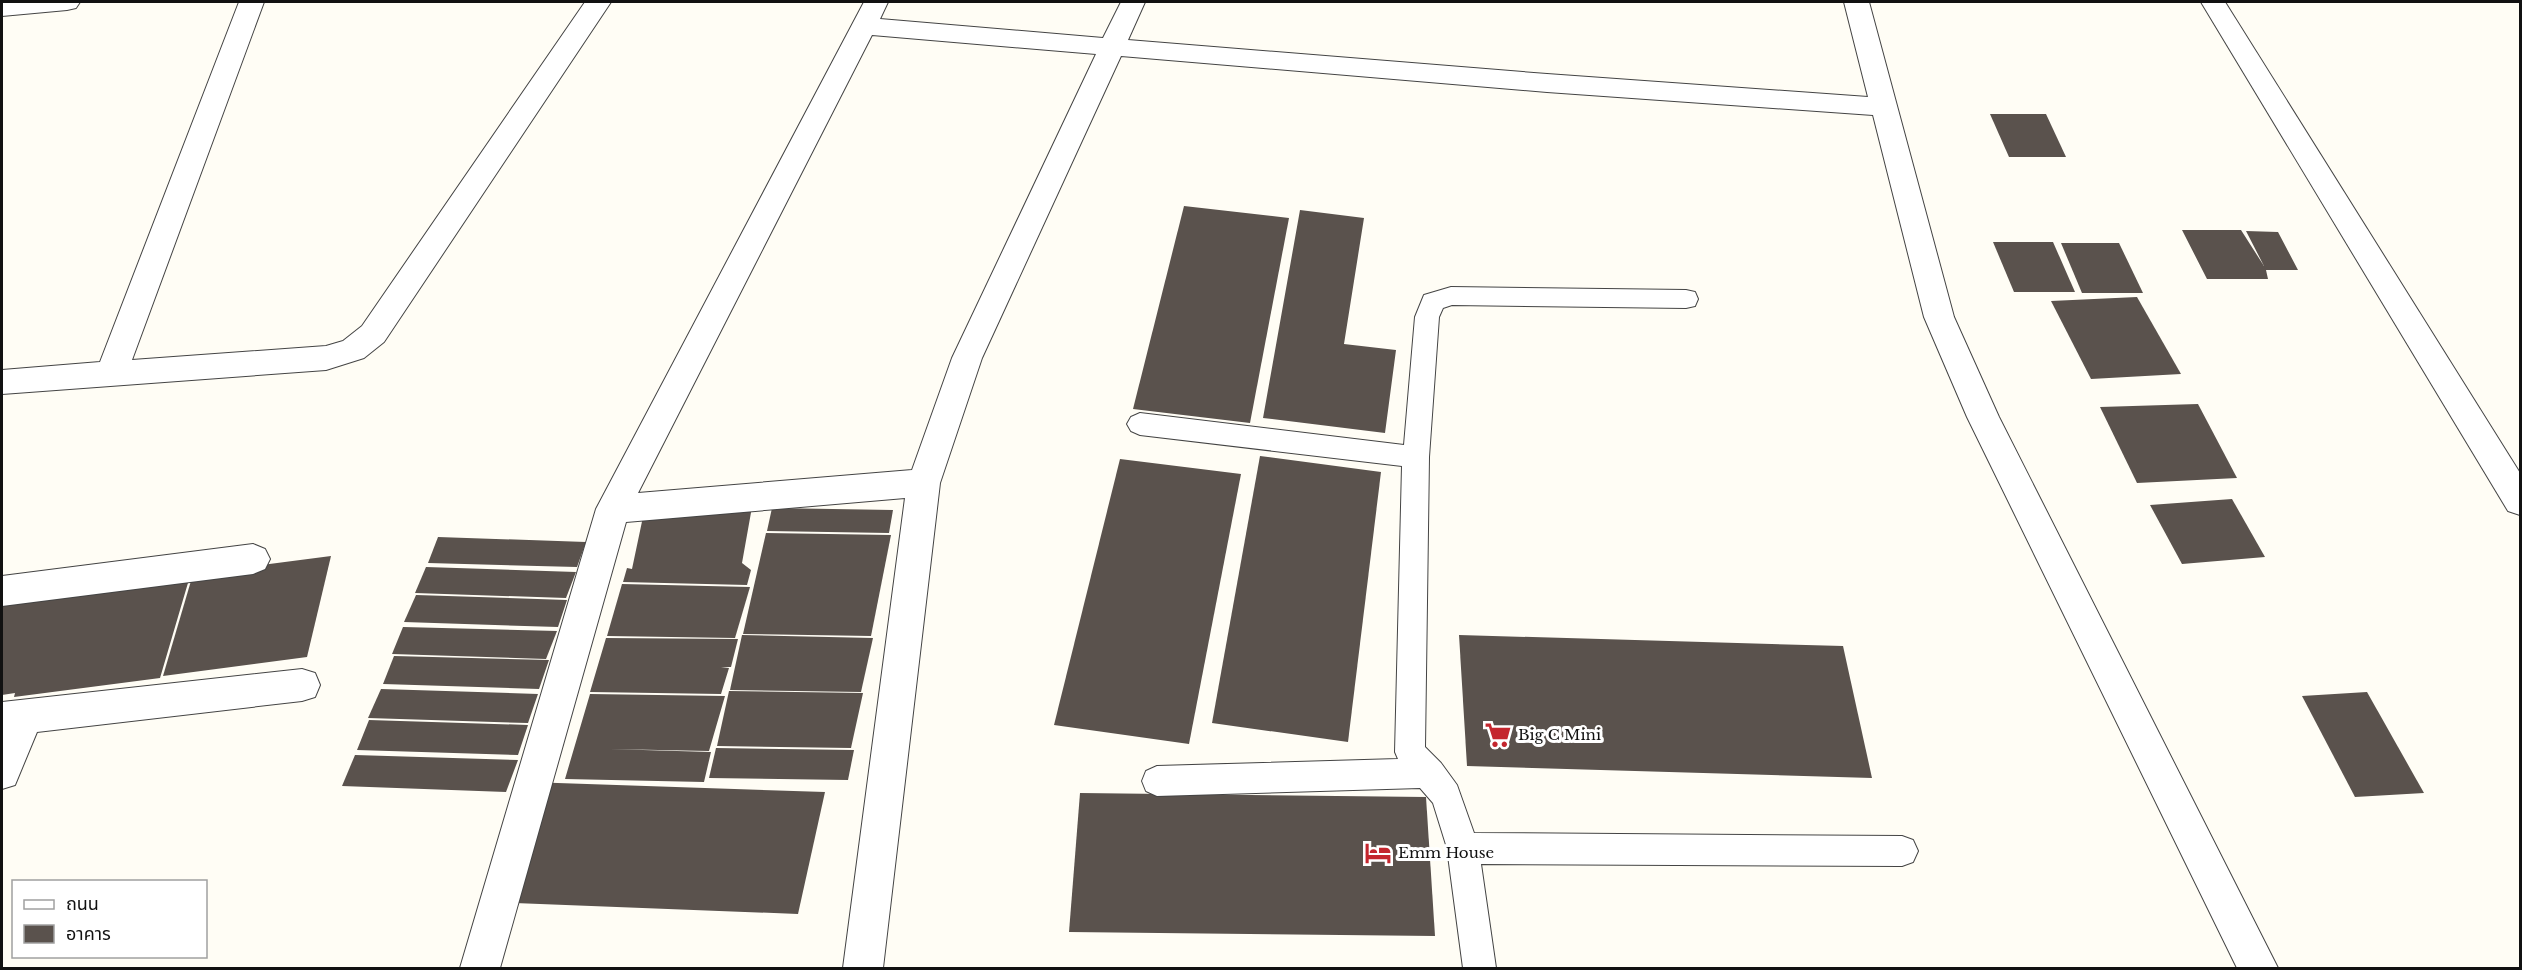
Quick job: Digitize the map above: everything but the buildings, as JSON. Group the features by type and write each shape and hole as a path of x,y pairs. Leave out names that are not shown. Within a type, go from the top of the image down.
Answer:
{"street":[{"path":"2,8 67,2"},
{"path":"112,373 252,2"},
{"path":"2,382 326,358 353,350 373,333 598,2"},
{"path":"862,969 924,483 967,358 1133,2"},
{"path":"1857,2 1939,318 1983,417 2258,969"},
{"path":"2213,2 2520,501"},
{"path":"480,969 613,509 869,14 1112,48 1884,107"},
{"path":"613,509 924,483"},
{"path":"2,591 253,559"},
{"path":"2,772 13,718 302,685"}],"lane":[{"path":"1479,969 1464,848 1446,795 1430,773 1410,752 1416,457 1426,317 1433,302 1451,296 1686,299"},
{"path":"1140,424 1416,457"},
{"path":"1157,781 1430,773"},
{"path":"1464,848 1902,851"}],"place":[{"name":"Big C Mini","path":"1498,735"},
{"name":"Emm House","path":"1378,853"}]}
